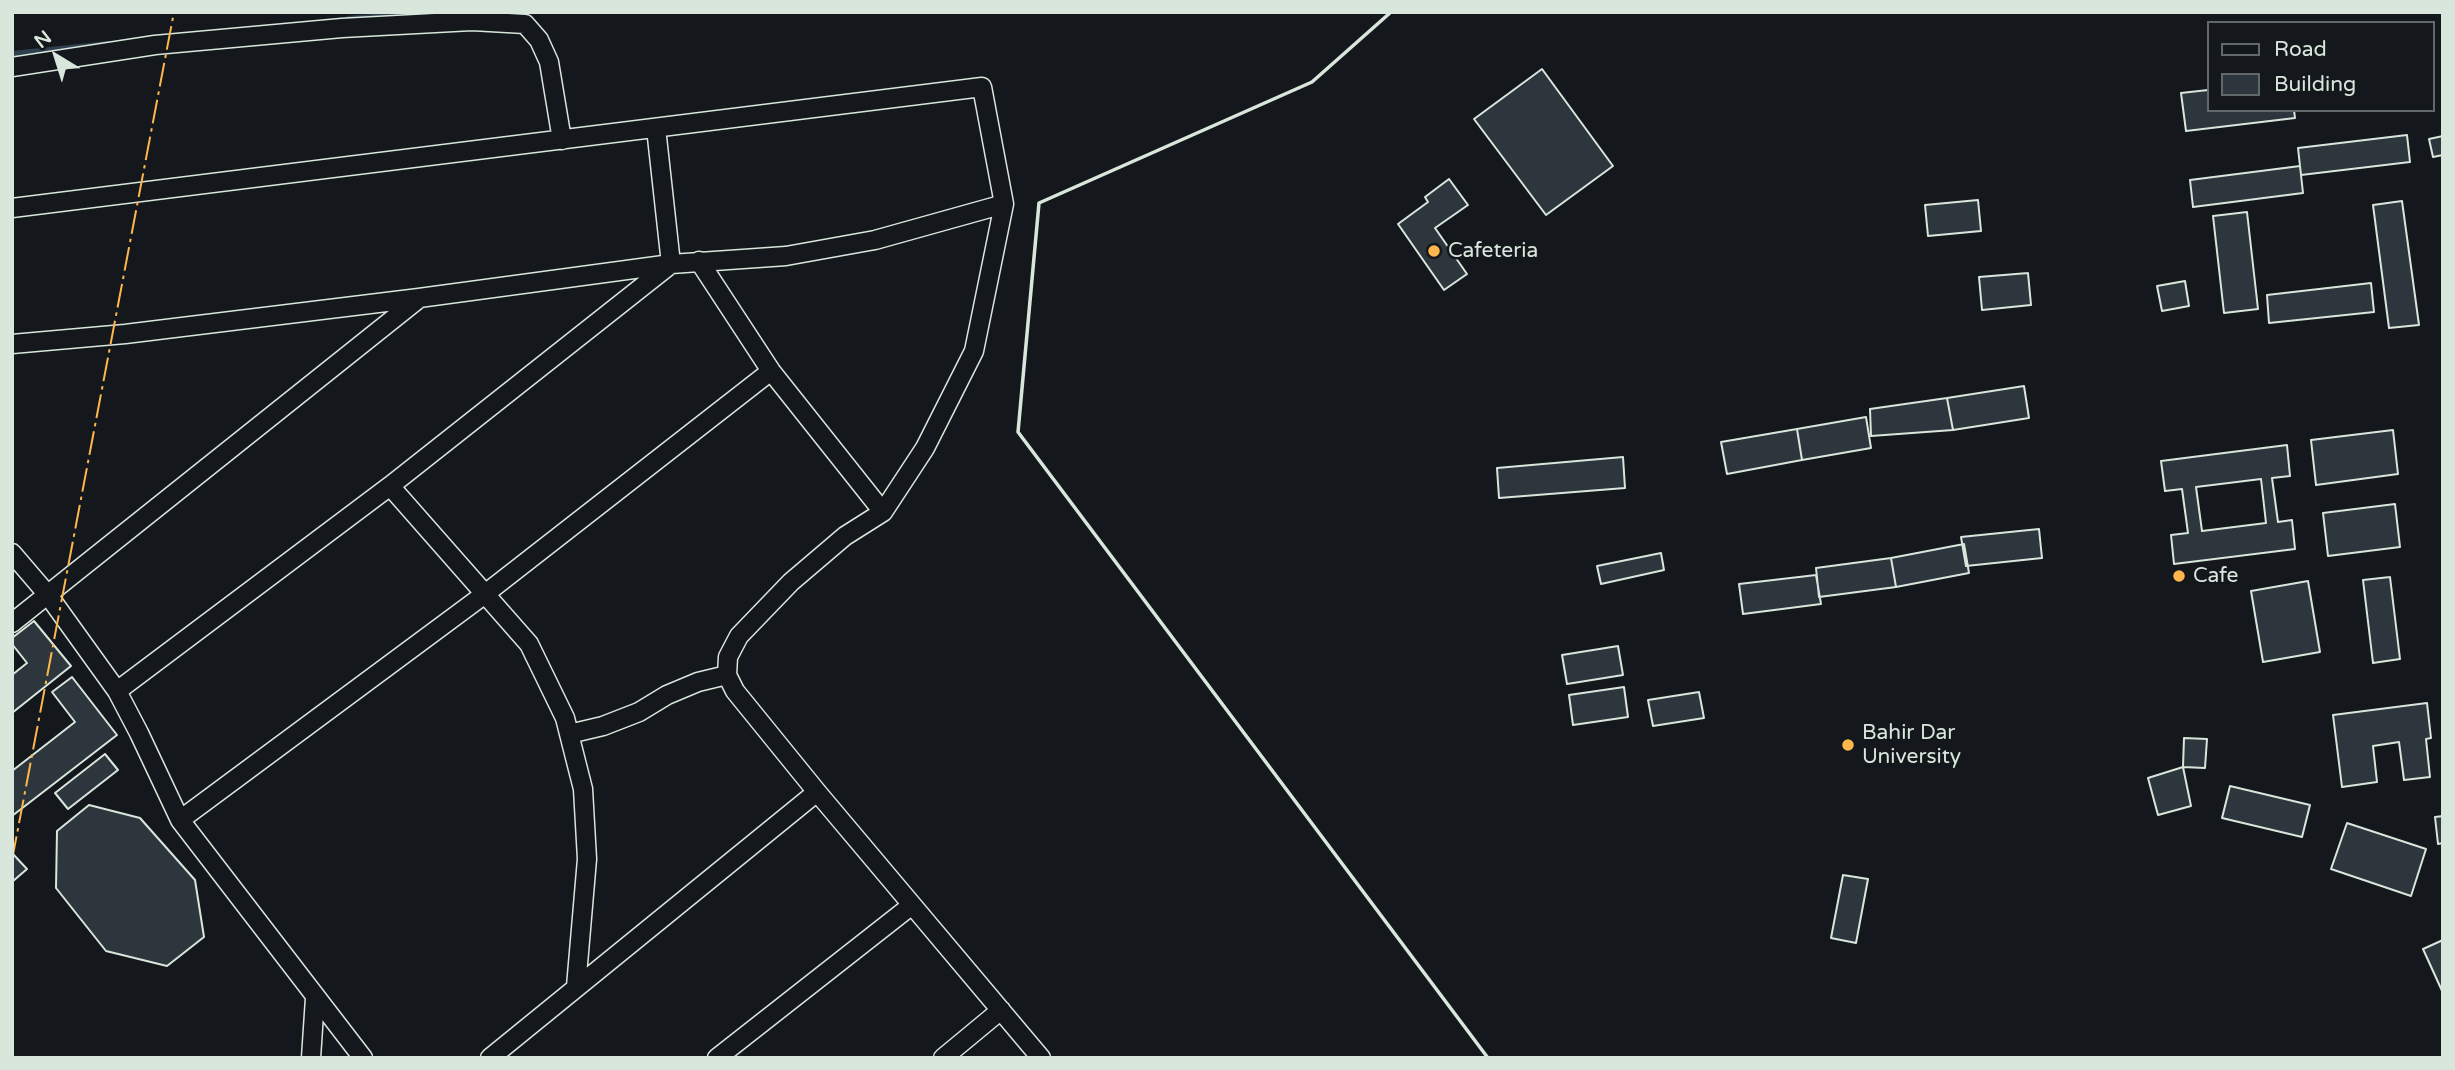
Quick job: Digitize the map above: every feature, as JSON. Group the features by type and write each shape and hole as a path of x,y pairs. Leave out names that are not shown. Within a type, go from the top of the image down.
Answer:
{"street":[{"path":"12,67 155,45 432,19 525,24 539,40 549,62 562,140"},
{"path":"12,208 982,87 1004,204 974,351 925,448 883,512 845,537 791,582 739,636 728,657 727,675 735,691 817,792 1041,1058"},
{"path":"656,128 671,264"},
{"path":"12,344 125,334 671,264 786,256 874,240 1004,204"},
{"path":"699,261 771,371 883,512"},
{"path":"117,691 390,486 671,264"},
{"path":"12,623 419,298"},
{"path":"180,820 485,594 771,371"},
{"path":"390,486 529,645 565,718 583,789 587,859 576,987"},
{"path":"12,553 48,594 117,691 180,820 314,998 363,1058"},
{"path":"569,734 603,726 639,712 667,695 698,682 727,675"},
{"path":"490,1058 817,792"},
{"path":"717,1058 912,905"},
{"path":"311,1058 314,998"},
{"path":"943,1058 1001,1010"}],"building":[{"path":"1542,69 1613,166 1546,215 1474,119"},
{"path":"2206,90 2206,112 2294,112 2295,118 2186,131 2181,93"},
{"path":"2407,135 2410,162 2301,175 2298,148"},
{"path":"2443,136 2443,155 2433,157 2429,139"},
{"path":"2300,166 2303,193 2193,207 2190,180"},
{"name":"Cafeteria","path":"1449,179 1468,205 1435,228 1467,274 1444,290 1398,224 1428,202 1425,197"},
{"path":"1978,200 1981,231 1928,236 1925,205"},
{"path":"2402,201 2419,325 2389,328 2373,205"},
{"path":"2247,212 2258,309 2224,313 2213,216"},
{"path":"2028,273 2031,305 1982,310 1979,277"},
{"path":"2185,281 2189,306 2162,311 2157,286"},
{"path":"2371,283 2374,312 2269,323 2267,295"},
{"path":"2024,386 2029,418 1953,430 1947,398"},
{"path":"1947,398 1953,430 1871,436 1870,409"},
{"path":"1866,417 1871,448 1802,460 1797,429"},
{"path":"1797,429 1802,460 1727,474 1721,442"},
{"path":"2393,430 2398,474 2316,485 2311,440"},
{"path":"2287,445 2290,476 2272,478 2278,522 2292,520 2295,549 2174,564 2171,535 2188,533 2182,489 2165,491 2161,461","holes":["2261,479 2266,523 2202,531 2196,487"]},
{"path":"1623,457 1625,488 1499,498 1497,468"},
{"path":"2395,504 2400,547 2328,556 2323,513"},
{"path":"2039,529 2042,558 1966,566 1961,537"},
{"path":"1964,544 1969,573 1896,587 1891,558"},
{"path":"1661,553 1664,570 1601,584 1597,566"},
{"path":"1891,558 1896,587 1819,597 1816,568"},
{"path":"1816,575 1821,604 1743,614 1739,584"},
{"path":"2390,577 2400,659 2373,663 2363,580"},
{"path":"2308,581 2320,652 2263,662 2251,591"},
{"path":"34,621 71,666 12,713 12,675 27,663 12,644 12,638"},
{"path":"1618,646 1623,675 1567,684 1562,655"},
{"path":"72,677 117,735 12,816 12,771 75,722 52,692"},
{"path":"1624,687 1628,717 1573,725 1569,695"},
{"path":"1699,692 1704,718 1653,726 1648,700"},
{"path":"2427,703 2431,738 2426,739 2430,777 2404,780 2399,742 2373,746 2377,782 2342,787 2333,715"},
{"path":"2184,738 2207,739 2205,768 2183,767"},
{"path":"105,754 118,770 68,809 55,793"},
{"path":"2183,767 2191,806 2158,815 2148,778"},
{"path":"2230,786 2310,805 2302,837 2222,818"},
{"path":"89,805 140,818 195,880 204,937 167,966 106,951 56,888 57,831"},
{"path":"2443,816 2443,843 2438,844 2435,817"},
{"path":"2347,823 2426,849 2411,896 2331,869"},
{"path":"12,853 27,869 12,882"},
{"path":"1843,875 1868,879 1856,943 1831,938"},
{"path":"2443,940 2443,993 2423,949"}],"waterway":[{"path":"348,19 432,12"},
{"path":"12,54 108,44"}],"wall":[{"path":"1391,12 1312,82 1039,203 1018,432 1488,1058"}],"power":[{"path":"12,860 174,12"}],"place":[{"name":"Cafeteria","path":"1434,251"},
{"name":"Cafe","path":"2179,576"},
{"name":"Bahir Dar University","path":"1848,745"}]}
